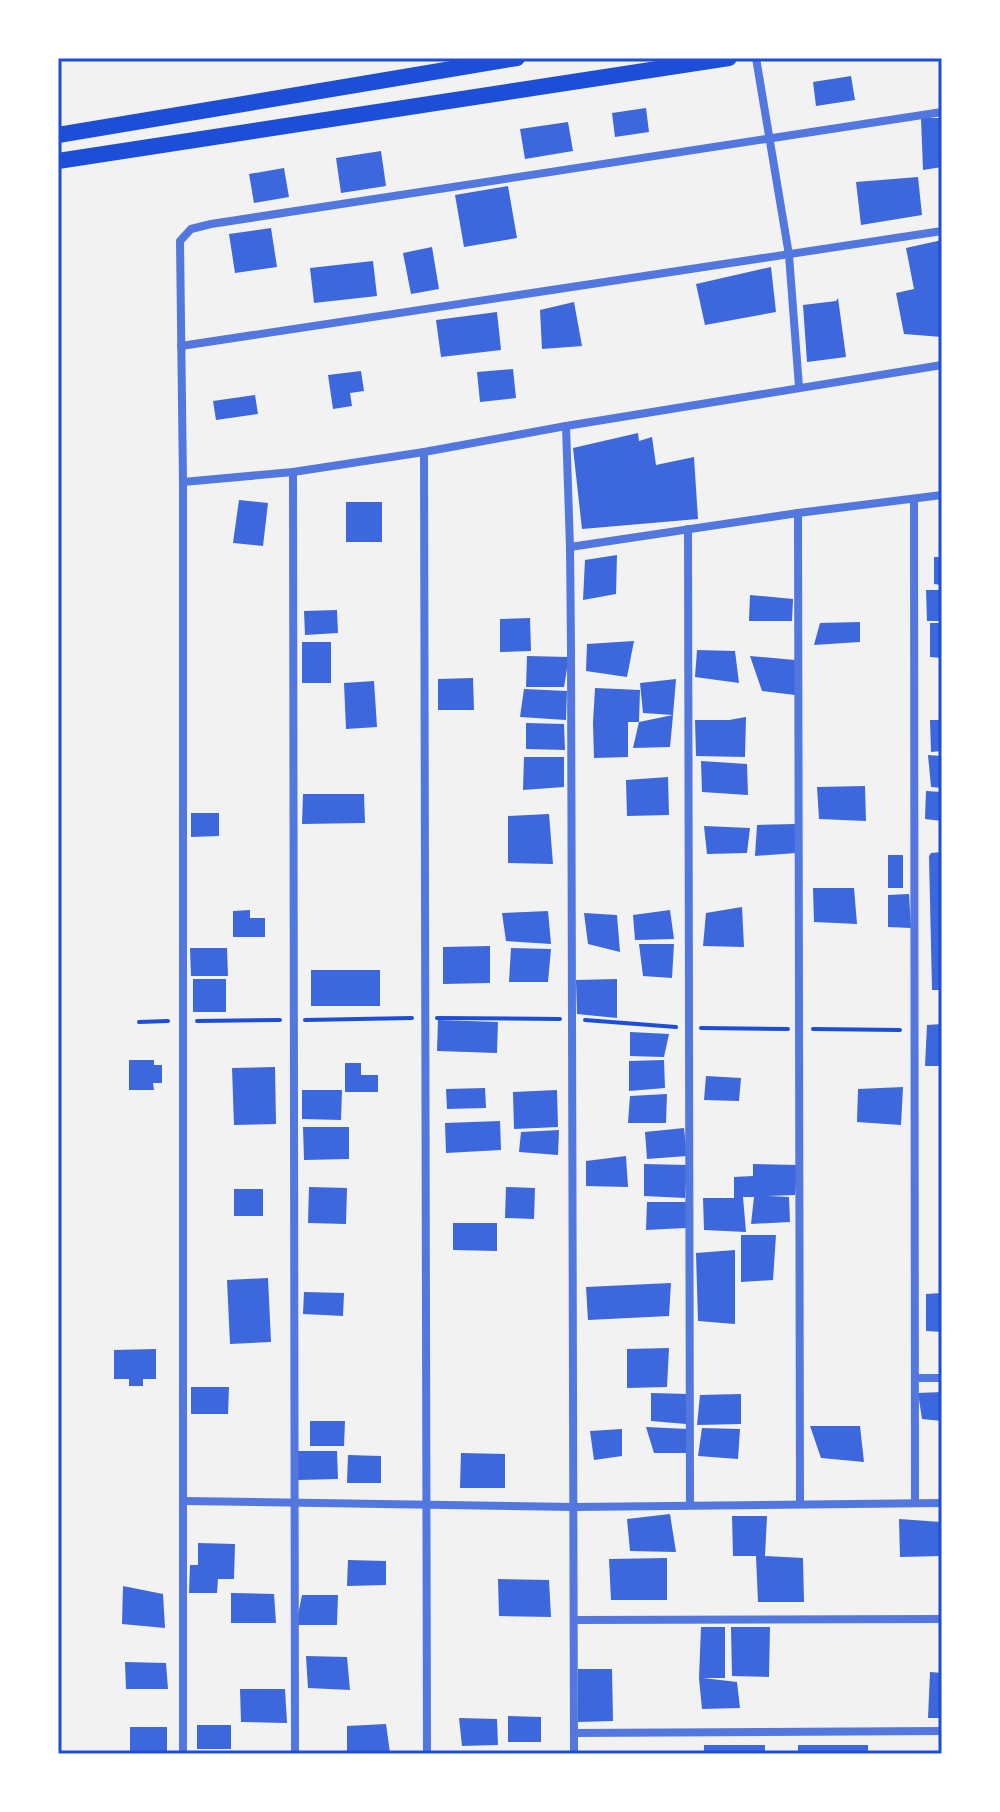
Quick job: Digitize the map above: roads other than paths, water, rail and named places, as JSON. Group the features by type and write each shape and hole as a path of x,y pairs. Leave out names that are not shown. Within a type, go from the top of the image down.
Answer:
{"main road":[{"path":"58,135 517,58"},
{"path":"58,161 729,58"}],"street":[{"path":"756,58 789,255 799,387"},
{"path":"183,1754 183,482 180,241 191,229 211,224 942,112"},
{"path":"181,346 942,231"},
{"path":"183,482 293,472 424,452 942,365"},
{"path":"566,426 570,547 574,1754"},
{"path":"424,452 427,1754"},
{"path":"293,472 295,1754"},
{"path":"570,547 942,495"},
{"path":"914,499 915,1503"},
{"path":"798,513 800,1503"},
{"path":"688,529 690,1505"},
{"path":"915,1378 942,1378"},
{"path":"184,1501 575,1507 942,1503"},
{"path":"575,1620 942,1619"},
{"path":"574,1733 942,1731"}]}
